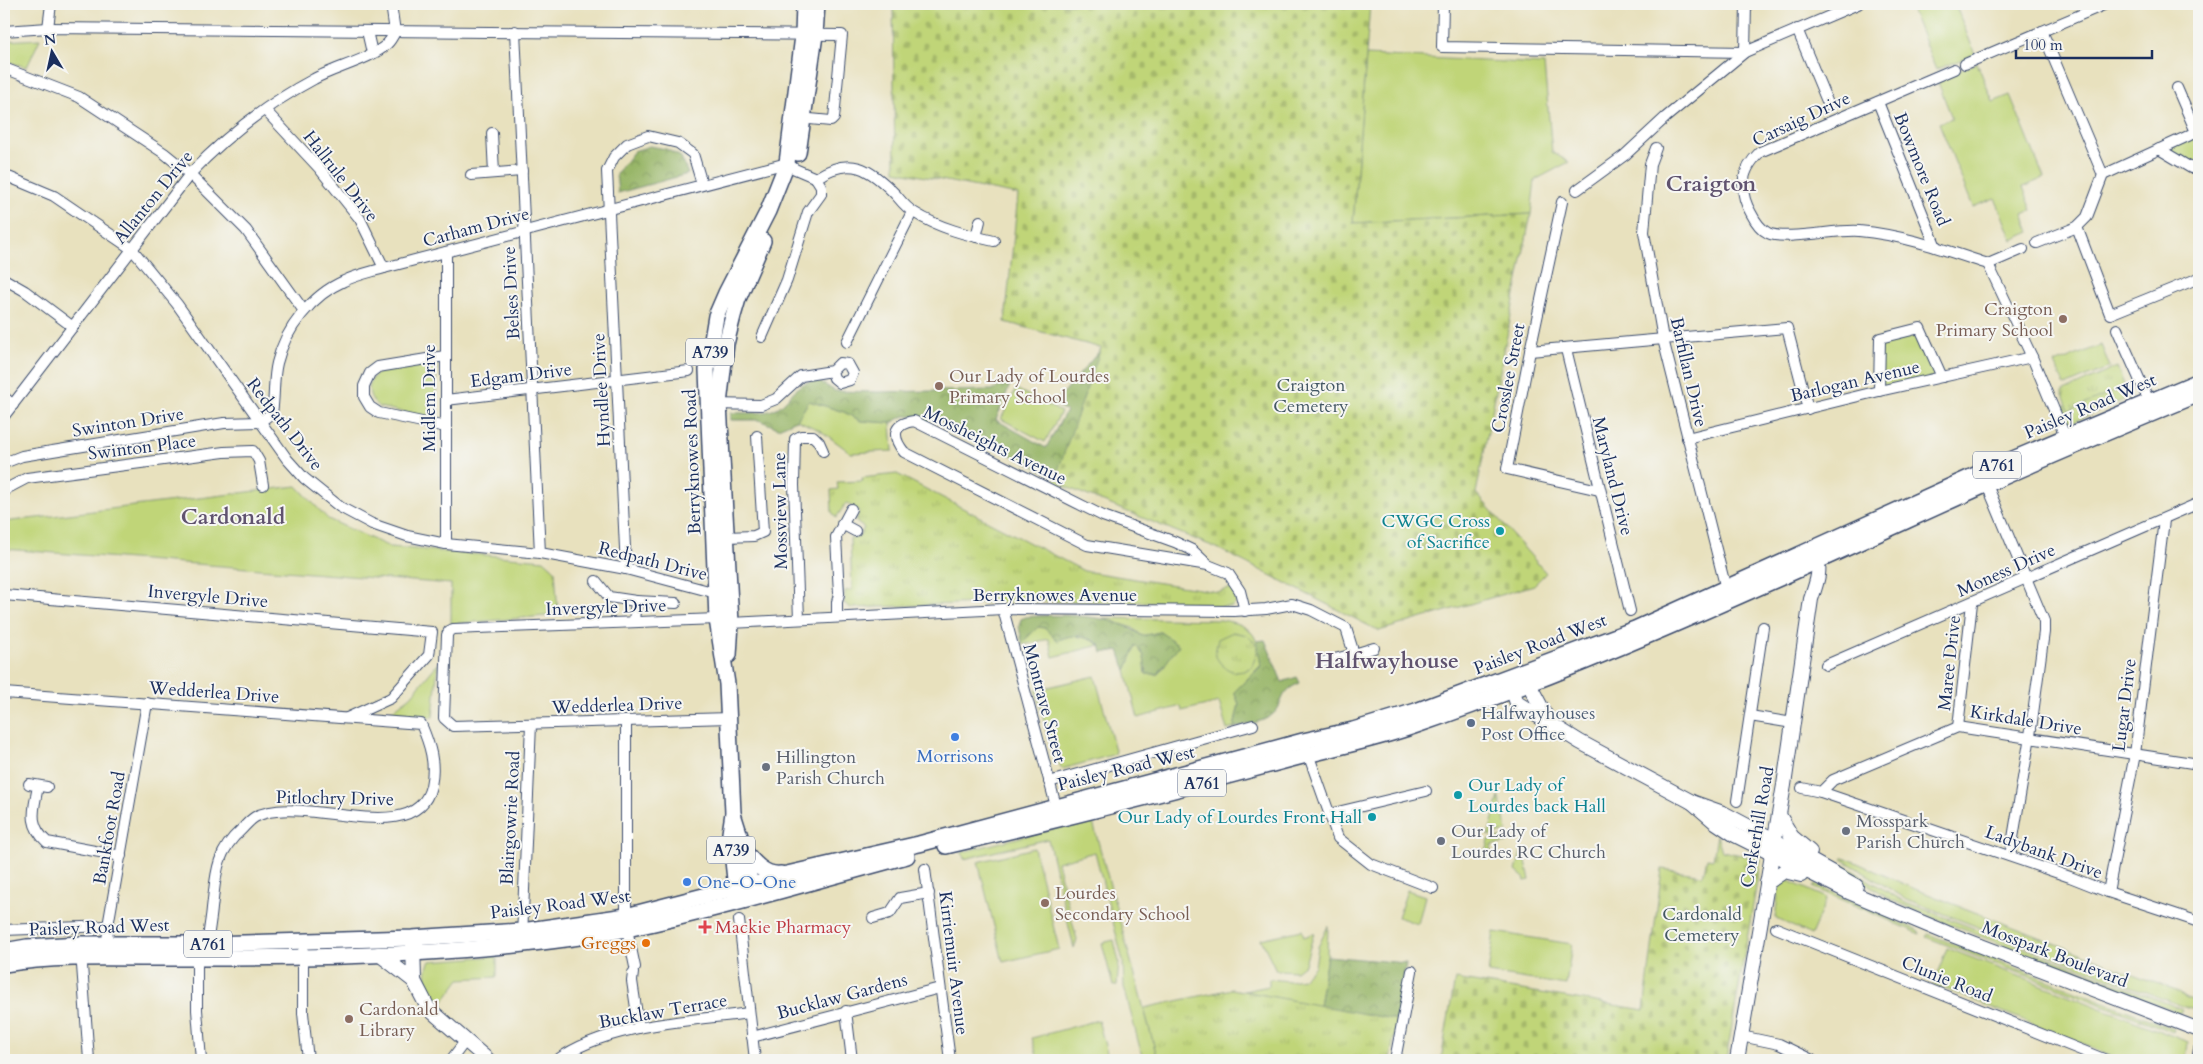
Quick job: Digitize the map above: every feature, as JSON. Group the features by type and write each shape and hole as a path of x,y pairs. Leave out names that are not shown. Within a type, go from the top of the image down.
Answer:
{"main road":[{"name":"Berryknowes Road","path":"804,4 809,35"},
{"name":"Berryknowes Road","path":"723,594 726,537 713,404 707,370 716,316 791,166 809,35 817,4"},
{"name":"Paisley Road West","path":"4,951 27,947 81,951 302,950 378,954 413,953 627,922 787,874 886,856 1060,820 1306,747 1353,730 1510,683 1638,635 2067,442 2149,401 2199,381"},
{"name":"Paisley Road West","path":"2067,442 2199,394"},
{"name":"Berryknowes Road","path":"713,404 730,718 732,813 730,834 742,889"},
{"name":"Paisley Road West","path":"742,889 762,888 857,864 870,866 886,856 919,844 1056,806 1306,747"},
{"name":"Berryknowes Road","path":"732,813 745,852 742,889"},
{"path":"745,852 766,872 776,875 787,874"},
{"name":"Paisley Road West","path":"302,950 412,938 522,937"},
{"name":"Paisley Road West","path":"4,964 81,951"}],"street":[{"path":"48,28 52,4"},
{"path":"391,4 395,32"},
{"path":"1443,4 1442,47 1746,52"},
{"path":"1746,4 1746,52"},
{"path":"1577,190 1625,155 1666,117 1746,52 1858,4"},
{"path":"1965,64 2106,4"},
{"path":"4,31 48,28 842,35 834,118 831,121 798,118"},
{"path":"1797,29 1830,106"},
{"path":"367,31 372,53"},
{"name":"Belses Drive","path":"515,31 540,553"},
{"path":"2037,243 2077,227 2087,217 2103,175 2042,31"},
{"name":"Allanton Drive","path":"4,416 190,174 211,151 265,110 315,78 386,45 395,32"},
{"path":"4,68 79,96 164,153 190,174 246,230 304,311"},
{"name":"Carsaig Drive","path":"1954,69 1760,152 1751,160 1742,180 1742,188 1748,208 1758,225 1771,234 1782,236 1856,231 1887,234 1988,264"},
{"path":"2103,175 2198,132 2177,88"},
{"name":"Bowmore Road","path":"1878,102 1936,247"},
{"name":"Hallrule Drive","path":"265,110 320,168 360,219 384,268"},
{"path":"492,133 494,173"},
{"name":"Hyndlee Drive","path":"626,569 607,171 610,164 627,144 648,136 678,143 694,154 702,184"},
{"name":"Barfillan Drive","path":"1656,148 1650,164 1644,232 1663,339 1728,595"},
{"path":"2159,149 2191,168 2199,165"},
{"path":"762,337 787,280 808,212 821,194 821,186 816,178 791,166"},
{"name":"Carham Drive","path":"260,422 272,413 277,362 283,346 304,311 324,293 343,281 384,268 702,184 791,166"},
{"path":"816,178 831,168 843,166 866,169 882,181 912,212 939,225 994,241"},
{"path":"471,175 522,171"},
{"name":"Redpath Drive","path":"4,175 54,196 132,249 177,304 260,422 304,478 340,507 372,524 407,536 446,544 540,553 626,569 723,594"},
{"name":"Crosslee Street","path":"1562,202 1507,468 1599,490"},
{"path":"847,342 912,212"},
{"path":"976,237 980,221"},
{"path":"2077,227 2110,314 2199,278"},
{"path":"2023,249 1988,264 2032,358 2067,442"},
{"name":"Midlem Drive","path":"446,252 446,544"},
{"path":"4,279 25,291 73,327"},
{"path":"1530,351 1787,328 1808,409"},
{"path":"1879,391 1880,338 1920,328 1942,377"},
{"path":"2117,329 2149,401"},
{"name":"Maryland Drive","path":"1566,349 1630,611"},
{"path":"445,356 378,367 367,377 363,392 370,407 379,413 446,427"},
{"name":"Barlogan Avenue","path":"1687,438 1879,391 2032,358"},
{"name":"Edgam Drive","path":"446,400 689,371"},
{"path":"713,404 761,404 776,399 801,376 832,371"},
{"path":"4,397 14,405"},
{"name":"Mossheights Avenue","path":"1208,565 1192,550 1103,516 914,421 900,425 897,429 897,443 904,452 1087,545 1208,565 1228,573 1240,590 1245,610"},
{"name":"Swinton Drive","path":"4,463 22,456 224,423 260,422"},
{"path":"726,537 754,536 763,532 757,436"},
{"name":"Mossview Lane","path":"799,619 794,485 796,439 801,436 813,436 819,442 823,452"},
{"name":"Swinton Place","path":"4,492 27,478 224,452 253,451 259,461 263,485"},
{"path":"1984,478 2044,621 2030,736 2010,856"},
{"name":"Moness Drive","path":"1826,665 2164,520 2199,503"},
{"path":"837,617 839,594 836,537 851,509"},
{"name":"Lugar Drive","path":"2108,892 2135,754 2164,520"},
{"path":"842,524 855,531"},
{"name":"Corkerhill Road","path":"1737,1060 1779,815 1811,599 1818,578 1816,555"},
{"name":"Corkerhill Road","path":"1800,562 1810,588 1811,599"},
{"path":"596,581 609,597 676,604"},
{"name":"Invergyle Drive","path":"4,595 432,632 429,655 390,698 347,718"},
{"path":"634,621 636,601"},
{"name":"Maree Drive","path":"1958,727 1972,603"},
{"name":"Berryknowes Avenue","path":"724,621 1003,609 1245,610 1292,604 1311,610 1346,628 1354,654"},
{"name":"Montrave Street","path":"1003,609 1056,806"},
{"name":"Invergyle Drive","path":"447,722 444,718 447,635 449,630 453,628 634,621 724,621"},
{"path":"1736,801 1763,627"},
{"path":"1323,662 1374,648"},
{"name":"Mosspark Boulevard","path":"1525,678 1549,721"},
{"name":"Mosspark Boulevard","path":"1510,683 1517,703 1549,721 1580,742 1692,802 1723,813 1774,840 1834,873 1897,912"},
{"name":"Wedderlea Drive","path":"4,693 421,724"},
{"name":"Bankfoot Road","path":"107,951 108,926 147,704"},
{"path":"1750,716 1793,723"},
{"name":"Wedderlea Drive","path":"447,722 453,726 730,718"},
{"path":"626,721 627,922 634,970 632,981 639,1028"},
{"name":"Pitlochry Drive","path":"200,1060 203,951 217,868 228,841 256,817 280,810 388,818 411,814 428,797 435,770 429,741 421,724"},
{"name":"Blairgowrie Road","path":"522,937 531,724"},
{"name":"Paisley Road West","path":"1049,782 1253,726"},
{"name":"Kirkdale Drive","path":"1821,792 1833,780 1958,727 2030,736 2199,764"},
{"path":"1306,747 1338,838 1372,864 1433,888"},
{"path":"38,785 34,822 41,836 47,842 120,856"},
{"path":"1802,788 1821,792"},
{"path":"1329,814 1426,791"},
{"name":"Ladybank Drive","path":"1821,792 2199,922"},
{"name":"Mosspark Boulevard","path":"1692,802 1735,836 1850,892 2199,1030"},
{"path":"1752,829 1768,824 1779,815 1792,837 1834,873"},
{"name":"Kirriemuir Avenue","path":"926,869 950,1060"},
{"path":"1767,883 1778,874 1787,870 1825,885 1850,892"},
{"path":"873,918 890,913 900,898 929,893"},
{"path":"739,920 755,1060"},
{"name":"Paisley Road West","path":"4,930 108,926"},
{"name":"Clunie Road","path":"1776,928 2106,1060"},
{"path":"412,938 414,982"},
{"path":"302,950 308,1060"},
{"path":"81,951 89,1060"},
{"path":"378,954 414,982 428,1008 488,1060"},
{"path":"1395,1060 1412,971"},
{"name":"Bucklaw Gardens","path":"752,1037 940,988"},
{"path":"846,1012 852,1060"},
{"name":"Bucklaw Terrace","path":"557,1060 594,1040 639,1028 749,1013"},
{"path":"1741,1036 1779,1044 1812,1060"},
{"path":"451,1060 466,1040"},
{"path":"2197,1060 2199,1049"}],"green space":[{"name":"Craigton Cemetery","path":"893,4 1370,4 1353,223 1531,214 1476,493 1546,573 1534,585 1379,631 1217,548 1054,482 1101,348 1005,322 1018,195 895,171"},
{"path":"1909,4 1955,4 1975,54 1936,70"},
{"path":"40,39 27,67 4,61 4,41"},
{"path":"1366,55 1544,64 1552,152 1569,162 1535,180 1531,214 1353,223"},
{"path":"1977,63 1993,102 2010,95 2044,178 2023,187 2032,210 2023,214 2030,232 2012,240 1995,198 1973,207 1939,123 1952,118 1937,80"},
{"path":"2199,131 2199,165 2191,168 2159,149"},
{"path":"650,146 666,149 681,157 688,174 618,193 616,174 634,151"},
{"path":"1920,328 1942,377 1879,391 1880,338"},
{"path":"2101,345 2110,367 2065,386 2055,364"},
{"path":"1102,348 1056,477 932,416 927,422 912,416 904,416 891,423 861,421 844,412 809,401 797,420 778,428 759,420 731,420 731,413 761,412 777,408 798,388 817,380 835,391 876,392 992,390 1011,382 996,420 1046,448 1066,411 1054,404"},
{"path":"434,363 437,367 435,419 379,407 372,399 369,389 370,384 379,372"},
{"path":"2117,367 2125,387 2069,411 2062,392"},
{"path":"2125,387 2130,397 2071,423 2063,406 2067,405 2070,410"},
{"path":"1016,389 1061,412 1045,442 1001,419"},
{"path":"809,401 844,412 861,421 891,423 893,451 851,453 821,431 797,420"},
{"path":"897,474 1084,571 1218,592 1233,588 1238,596 1237,602 1232,607 1149,602 1033,601 851,608 844,603 845,591 852,590 850,538 858,538 864,528 856,522 859,511 846,503 836,518 832,512 831,490 838,489 837,482 863,481 862,478"},
{"path":"297,486 328,519 390,547 544,560 555,570 558,615 451,624 451,584 4,549 4,522"},
{"path":"1055,615 1102,619 1130,628 1142,636 1160,632 1179,645 1158,674 1146,674 1144,656 1136,645 1126,671 1119,650 1102,653 1100,644 1090,639 1074,636 1058,641 1045,628 1038,627 1022,643 1019,626 1021,619"},
{"path":"1103,618 1221,620 1240,625 1252,633 1258,646 1261,665 1234,692 1239,704 1234,728 1227,730 1219,702 1182,711 1181,706 1138,718 1126,671 1136,644 1144,656 1146,674 1158,674 1165,666 1160,632 1142,636 1133,628"},
{"path":"1038,627 1045,628 1058,641 1074,636 1100,645 1053,657 1049,639 1023,645 1022,643"},
{"path":"1233,632 1247,635 1257,645 1257,653 1252,666 1247,670 1236,672 1226,668 1215,654 1218,639"},
{"path":"1265,640 1282,682 1297,677 1300,683 1287,691 1278,708 1269,717 1234,728 1239,704 1234,692 1261,666 1257,641"},
{"path":"438,663 433,717 387,714 411,696"},
{"path":"1095,676 1116,754 1062,769 1051,749 1036,690"},
{"path":"1499,797 1507,831 1488,836"},
{"path":"1092,819 1158,1060 1143,1060 1124,987 1123,961 1095,852 1057,862 1077,940 1074,948 1048,839 964,859 962,852"},
{"name":"Cardonald Cemetery","path":"1717,835 1722,851 1761,859 1726,1060 1441,1060 1455,979 1644,1010 1662,869 1703,875 1707,858 1713,859"},
{"path":"1506,837 1507,843 1492,845 1490,858 1485,858 1489,840"},
{"path":"1034,848 1059,949 1003,962 978,862"},
{"path":"1524,851 1530,880 1525,881 1516,871 1521,852"},
{"path":"1844,857 1915,889 2047,940 2042,952 1906,899 1842,859"},
{"path":"1844,865 1903,901 2182,1009 2180,1013 1918,912 1892,900 1843,868"},
{"path":"1784,879 1827,898 1811,935 1775,918 1780,880"},
{"path":"1816,885 1920,931 1920,934 1813,887"},
{"path":"1407,890 1425,896 1418,924 1398,917"},
{"path":"1328,926 1327,956 1319,1006 1244,991 1269,986 1269,979 1289,981 1303,979 1315,966 1318,947"},
{"path":"1302,930 1304,937 1314,933 1305,964 1296,971 1276,970 1261,939"},
{"path":"1494,932 1572,944 1566,985 1488,973"},
{"path":"1928,934 2174,1029 2173,1032 1926,937"},
{"path":"1114,940 1119,962 1117,985 1113,986 1102,943"},
{"path":"2052,942 2181,993 2196,1002 2193,1009 2047,954"},
{"path":"1947,948 2188,1042 2186,1060 2123,1060 1933,984"},
{"path":"497,956 497,977 460,979 440,1006 428,985 426,973 430,961"},
{"path":"1327,956 1406,963 1397,1020 1319,1006"},
{"path":"1232,989 1397,1020 1390,1060 1158,1060 1144,1008"},
{"path":"1098,1020 1109,1060 1038,1060 1032,1038"}],"place":[{"name":"Craigton Primary School","path":"2063,319"},
{"name":"Our Lady of Lourdes Primary School","path":"939,386"},
{"name":"CWGC Cross of Sacrifice","path":"1500,531"},
{"name":"Halfwayhouses Post Office","path":"1471,723"},
{"name":"Morrisons","path":"955,737"},
{"name":"Hillington Parish Church","path":"766,767"},
{"name":"Our Lady of Lourdes back Hall","path":"1458,795"},
{"name":"Our Lady of Lourdes Front Hall","path":"1372,817"},
{"name":"Mosspark Parish Church","path":"1846,831"},
{"name":"Our Lady of Lourdes RC Church","path":"1441,841"},
{"name":"One-O-One","path":"687,882"},
{"name":"Lourdes Secondary School","path":"1045,903"},
{"name":"Mackie Pharmacy","path":"705,927"},
{"name":"Greggs","path":"646,943"},
{"name":"Cardonald Library","path":"349,1019"}],"district":[{"name":"Craigton","path":"1711,183"},
{"name":"Cardonald","path":"233,516"},
{"name":"Halfwayhouse","path":"1387,660"}]}
